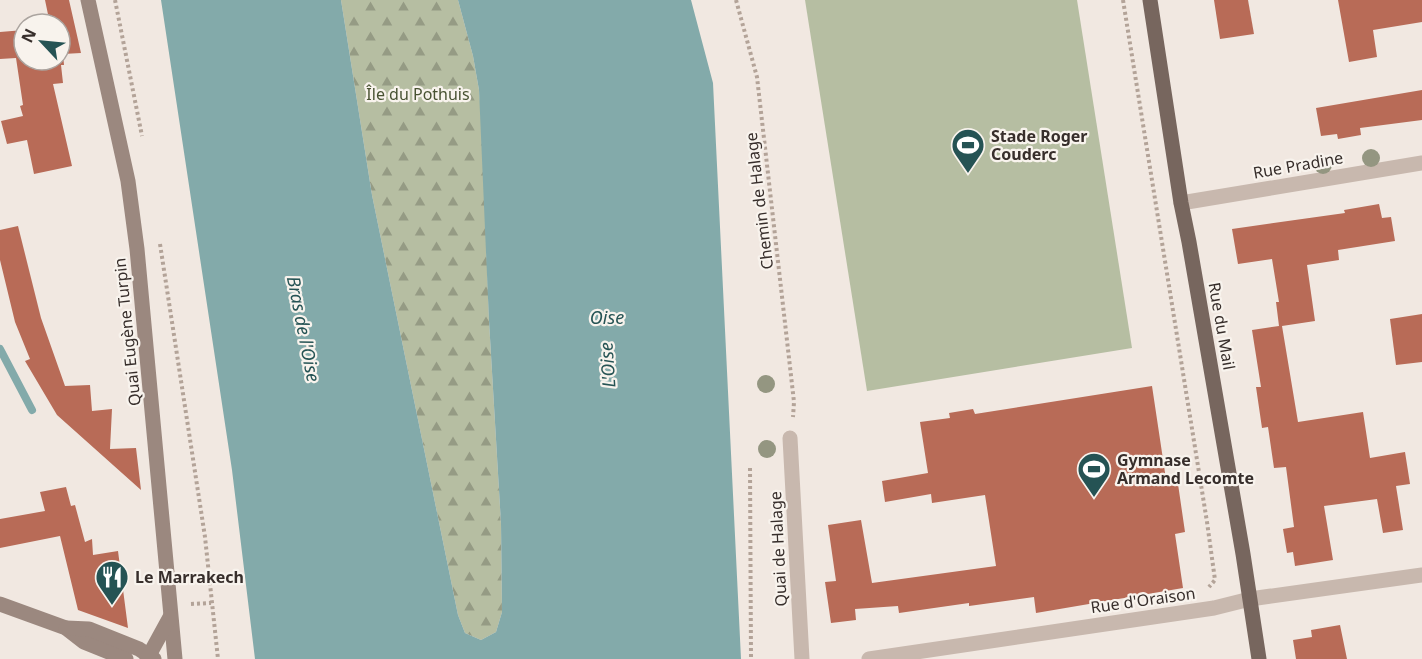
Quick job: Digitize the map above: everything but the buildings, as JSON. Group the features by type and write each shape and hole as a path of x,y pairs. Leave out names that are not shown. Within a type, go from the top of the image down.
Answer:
{"main road":[{"name":"Quai Eugène Turpin","path":"88,0 128,181 137,249 174,653"},
{"name":"Rue du Mail","path":"1150,0 1180,203 1190,243 1259,659"},
{"path":"0,604 66,628 89,629 153,658 174,653"},
{"path":"153,658 170,617"},
{"path":"66,628 84,642 126,659"}],"street":[{"name":"Rue Pradine","path":"1180,203 1422,163"},
{"name":"Quai de Halage","path":"790,438 802,659"},
{"name":"Rue d'Oraison","path":"869,659 1189,612 1250,599 1422,575"}],"path":[{"path":"115,0 143,141"},
{"name":"Chemin de Halage","path":"736,0 757,77 794,402"},
{"path":"1123,0 1215,580 1189,612"},
{"path":"159,233 205,537 218,659"},
{"path":"750,468 751,659"}],"green space":[{"name":"Île du Pothuis","path":"341,0 458,0 473,56 482,124 489,321 501,524 502,612 496,632 481,640 465,633 458,615 372,195"},
{"name":"Stade Roger Couderc","path":"805,0 1077,0 1132,348 867,391"}],"water":[{"name":"Oise","path":"161,0 341,0 372,195 458,615 465,633 481,640 496,632 502,612 501,524 479,90 473,56 458,0 691,0 713,83 741,659 255,659 232,470"}],"waterway":[{"path":"0,349 32,410"}],"place":[{"name":"Stade Roger Couderc","path":"968,174"},
{"name":"Gymnase Armand Lecomte","path":"1094,498"},
{"name":"Le Marrakech","path":"112,606"}],"water label":[{"name":"Bras de l'Oise","path":"303,329"},
{"name":"L'Oise","path":"608,365"}]}
